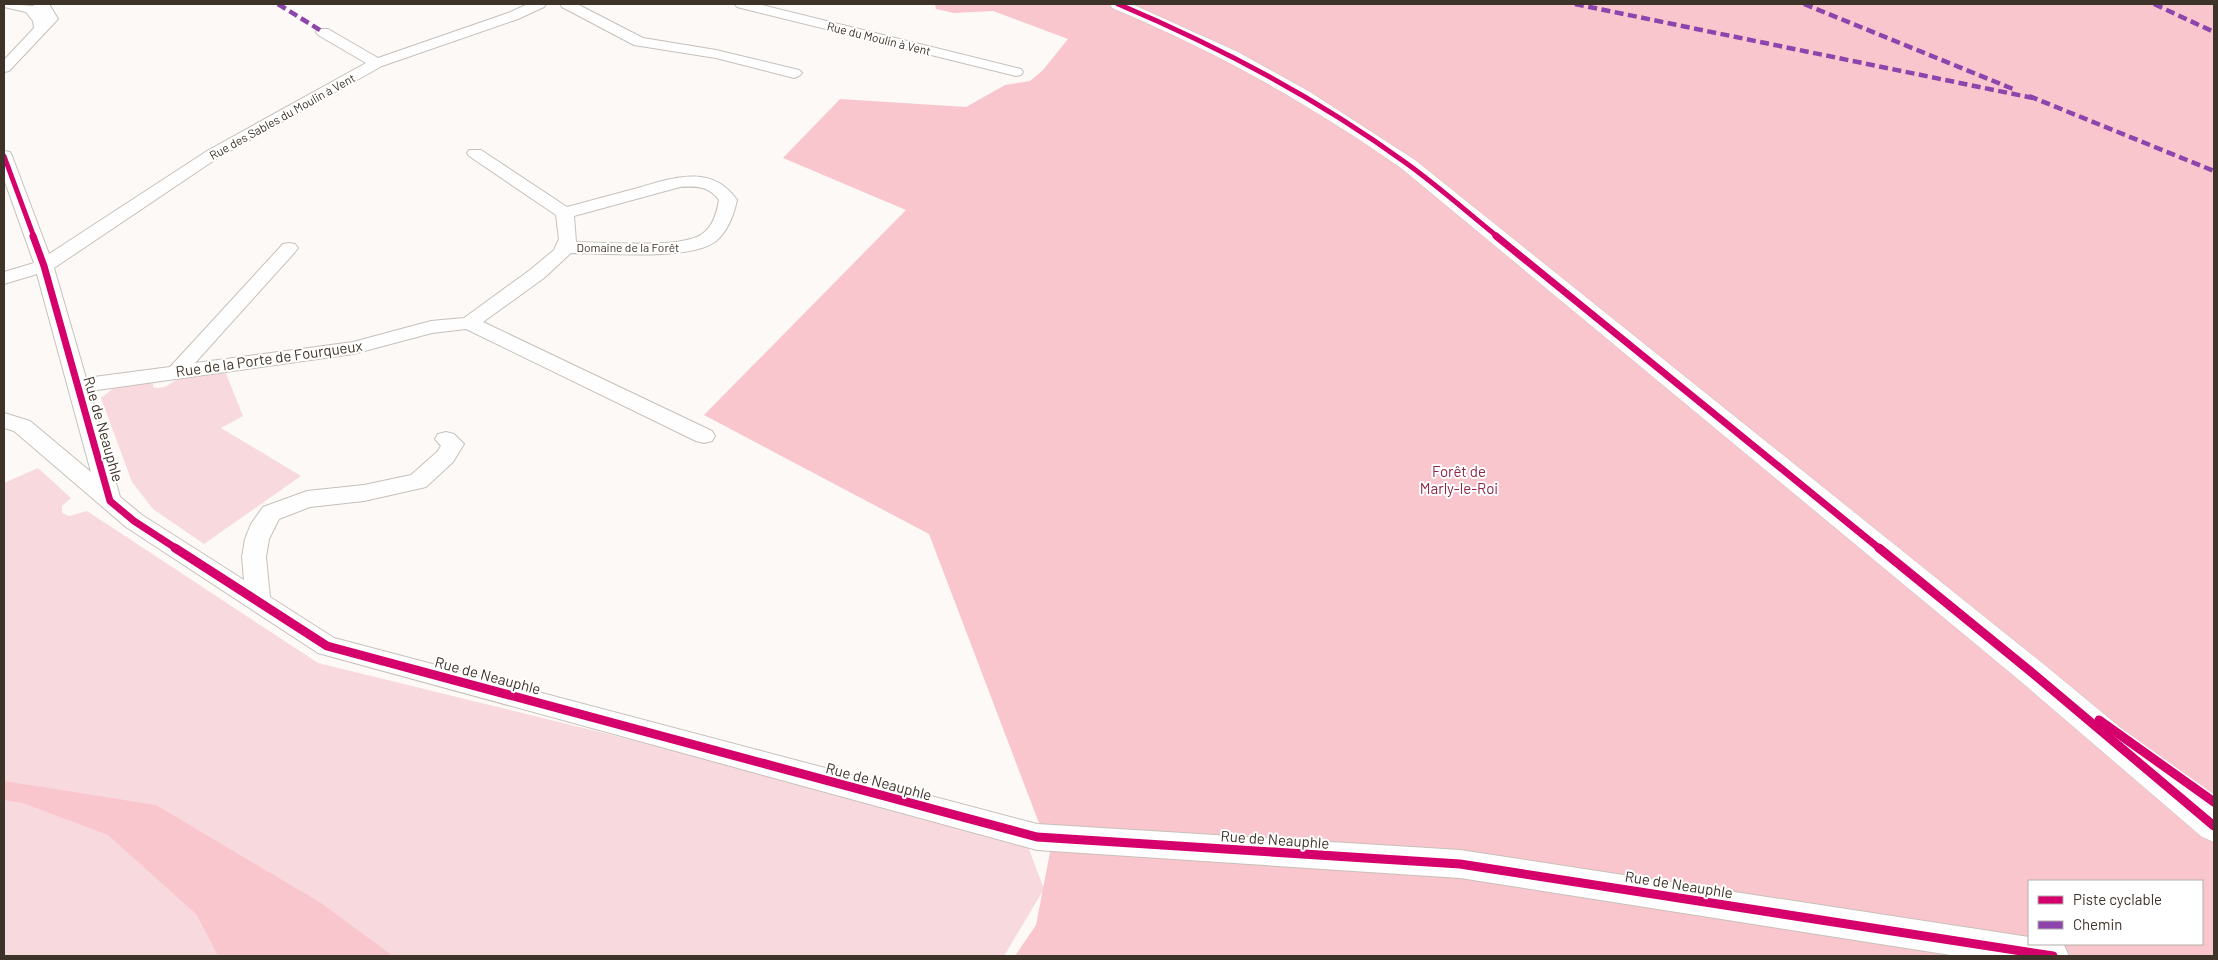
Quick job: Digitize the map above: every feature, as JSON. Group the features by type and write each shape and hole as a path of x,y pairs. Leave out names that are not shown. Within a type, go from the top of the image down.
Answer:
{"main road":[{"path":"1118,4 1203,41 1262,70 1337,114 1408,164 2030,671 2214,826"},
{"path":"2030,671 2214,802"}],"street":[{"path":"17,4 36,13 42,28"},
{"path":"4,12 17,4 38,4 46,8 51,19 4,68"},
{"name":"Rue des Sables du Moulin à Vent","path":"4,278 44,266 213,154 377,63 513,16 539,4"},
{"path":"567,4 639,42 725,56 794,73"},
{"name":"Rue du Moulin à Vent","path":"742,4 1016,72"},
{"path":"323,32 377,63"},
{"path":"475,153 564,213"},
{"name":"Rue de Neauphle","path":"4,156 44,266 110,501 134,521 327,646 1037,837 1460,864 2053,956"},
{"name":"Domaine de la Forêt","path":"469,323 552,261 566,247 567,221 564,213 679,182 696,182 717,186 728,200 714,232 708,239 695,244 679,247 566,247"},
{"path":"177,371 289,248"},
{"path":"469,323 704,436"},
{"name":"Rue de la Porte de Fourqueux","path":"78,386 353,348 430,327 469,323"},
{"path":"4,420 22,426 110,501"},
{"path":"258,601 254,557 257,539 263,524 272,512 307,499 364,493 418,481 445,458 452,444 446,439"}],"shaded area":[{"path":"225,371 243,416 221,428 301,476 204,544 153,509 132,482 101,398 115,387 153,382 153,387 161,388 186,376"},
{"path":"38,468 71,498 62,506 62,513 69,516 87,511 318,663 1024,836 1044,889 1004,956 4,956 4,483"}],"green space":[{"name":"Forêt de Marly-le-Roi","path":"935,4 2214,4 2214,956 1015,956 1036,925 1050,852 929,534 704,415 906,210 783,158 840,99 966,107 1005,85 1030,81 1043,70 1068,39 993,11 954,13 936,9"},
{"path":"4,781 156,805 321,903 393,956 218,956 197,915 108,835 23,803 4,800"}],"marked path":[{"path":"278,4 323,32"},
{"path":"1575,4 2033,98"},
{"path":"1804,4 2013,89"},
{"path":"2154,4 2214,32"},
{"path":"2029,96 2214,171"}],"cycle path":[{"path":"1118,4 1157,20 1268,75 1339,117 1408,164 2030,671 2214,826"},
{"path":"4,156 44,266 110,501 134,521 327,646 1037,837 1460,864 2053,956"},
{"path":"2099,720 2214,802"}]}
